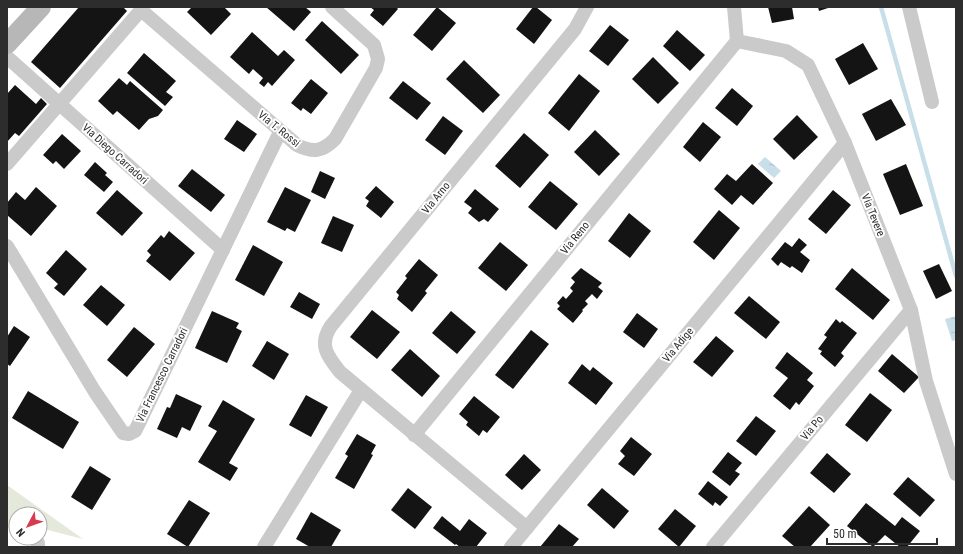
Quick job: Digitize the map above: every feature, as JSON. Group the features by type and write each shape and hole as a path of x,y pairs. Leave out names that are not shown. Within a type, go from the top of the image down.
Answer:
{"main road":[{"path":"7,44 41,7"}],"street":[{"name":"Via T. Rossi","path":"59,104 139,9 280,132 306,150 316,151 327,147 335,139 376,68 378,58 374,45 332,7"},
{"name":"Via Arno","path":"360,390 340,372 332,362 328,355 324,341 325,334 575,29 587,7"},
{"path":"734,7 737,41"},
{"path":"909,7 932,102"},
{"name":"Via Tevere","path":"737,41 786,51 808,65 845,143 912,310 926,381 956,474"},
{"name":"Via Reno","path":"414,435 737,41"},
{"name":"Via Diego Carradori","path":"7,57 223,250"},
{"path":"7,164 59,104"},
{"name":"Via Francesco Carradori","path":"7,246 95,392 123,433 129,434 135,431 138,425 280,132"},
{"name":"Via Adige","path":"511,547 845,143"},
{"name":"Via Po","path":"713,547 912,310"},
{"path":"264,547 360,390 527,528"}],"shaded area":[{"path":"7,485 37,506 8,506 7,528"},
{"path":"48,514 83,539 48,530"}],"water":[{"path":"765,157 781,171 774,178 758,164"},
{"path":"956,316 956,340 952,341 945,319"}],"building":[{"path":"79,7 123,7 127,11 60,88 31,62"},
{"path":"192,7 224,7 231,14 211,35 187,12"},
{"path":"266,7 305,7 311,12 294,31"},
{"path":"370,7 396,7 398,9 383,26 370,15 374,10"},
{"path":"437,7 456,23 432,51 413,35"},
{"path":"533,7 536,7 552,20 534,44 516,29"},
{"path":"768,7 792,7 794,19 772,23"},
{"path":"818,7 831,7 819,11"},
{"path":"322,21 359,55 341,74 305,40"},
{"path":"610,25 629,40 608,66 589,51"},
{"path":"677,30 705,55 690,71 663,46"},
{"path":"252,32 278,56 284,50 295,60 272,86 268,82 264,87 259,83 263,78 253,69 249,74 230,57"},
{"path":"863,43 878,69 849,85 835,59"},
{"path":"144,53 176,81 166,92 173,97 165,106 127,73"},
{"path":"653,57 679,83 658,104 632,79"},
{"path":"464,60 500,95 483,113 446,79"},
{"path":"579,74 600,91 569,131 548,113"},
{"path":"119,78 127,85 130,81 163,110 158,116 149,119 139,130 117,111 113,115 98,101"},
{"path":"311,79 328,93 311,114 303,108 301,111 291,103"},
{"path":"403,81 431,103 417,120 389,98"},
{"path":"15,85 36,104 41,98 47,104 19,136 15,133 7,142 7,94"},
{"path":"732,88 753,106 737,126 715,108"},
{"path":"891,99 906,125 876,141 862,114"},
{"path":"797,115 818,137 794,160 773,139"},
{"path":"443,116 463,131 445,155 425,140"},
{"path":"237,120 257,134 244,152 224,139"},
{"path":"703,122 721,137 700,162 683,147"},
{"path":"595,130 620,154 599,176 574,152"},
{"path":"524,133 549,155 520,188 495,166"},
{"path":"62,134 81,151 64,169 56,161 53,164 43,155"},
{"path":"95,162 107,173 105,175 113,182 104,192 84,175"},
{"path":"752,164 773,183 753,205 741,195 732,205 714,189 727,174 736,181"},
{"path":"906,164 923,206 900,215 883,174"},
{"path":"192,169 225,195 211,212 178,186"},
{"path":"320,171 335,178 325,199 311,192"},
{"path":"550,181 578,204 556,230 528,207"},
{"path":"376,186 394,202 381,218 366,206 369,201 365,198"},
{"path":"36,187 57,206 31,236 7,215 7,203 16,192 25,200"},
{"path":"285,187 311,200 295,232 287,228 285,231 267,222"},
{"path":"475,189 499,209 488,222 484,219 479,222 468,213 472,208 464,202"},
{"path":"117,190 143,213 122,236 96,213"},
{"path":"833,190 851,205 826,234 808,219"},
{"path":"719,210 740,228 714,260 693,242"},
{"path":"629,213 651,231 630,258 608,241"},
{"path":"333,216 354,225 342,252 321,243"},
{"path":"169,231 195,253 170,281 146,261 151,255 147,251 161,235 164,238"},
{"path":"799,238 807,245 800,252 810,260 802,273 792,266 790,268 781,262 778,266 771,259 785,242 792,247"},
{"path":"500,242 528,265 506,291 478,268"},
{"path":"253,245 283,262 264,296 235,280"},
{"path":"66,250 87,269 64,296 54,288 58,284 46,273"},
{"path":"419,259 438,275 425,291 427,293 412,312 397,299 399,295 396,292 407,278 405,276"},
{"path":"939,264 952,291 936,299 923,271"},
{"path":"581,268 602,283 598,287 603,291 597,299 592,294 585,301 588,304 573,323 557,309 560,306 557,303 563,296 566,299 573,291 570,288 575,282 571,278"},
{"path":"852,268 890,300 873,320 835,289"},
{"path":"101,285 125,305 107,326 83,305"},
{"path":"299,292 320,304 312,319 290,307"},
{"path":"749,296 780,322 766,339 734,313"},
{"path":"372,310 400,332 377,359 350,337"},
{"path":"212,311 239,323 236,328 242,331 227,363 195,348"},
{"path":"451,311 476,332 457,354 432,333"},
{"path":"637,313 658,329 644,348 623,332"},
{"path":"836,319 840,323 842,321 857,333 841,353 844,356 835,367 820,354 822,351 818,349 827,337 824,335"},
{"path":"14,326 30,337 10,366 7,364 7,337"},
{"path":"134,327 155,344 127,377 107,360"},
{"path":"531,330 549,344 513,389 495,375"},
{"path":"716,336 734,351 712,377 693,362"},
{"path":"267,341 289,354 274,380 252,366"},
{"path":"410,349 440,376 422,397 391,370"},
{"path":"787,352 813,373 807,380 814,386 799,405 796,402 790,410 773,396 788,378 775,368"},
{"path":"892,354 919,377 904,393 878,371"},
{"path":"582,364 590,371 593,367 613,383 596,405 568,383"},
{"path":"28,391 79,422 63,449 12,418"},
{"path":"870,393 892,410 867,442 845,425"},
{"path":"176,394 202,406 190,431 182,427 177,438 157,429 167,407 170,408"},
{"path":"306,395 328,407 311,437 289,425"},
{"path":"474,396 500,417 487,433 483,430 479,436 466,425 468,422 459,414"},
{"path":"223,400 255,419 229,463 238,468 230,481 198,462 217,431 208,426"},
{"path":"756,416 776,431 756,456 736,441"},
{"path":"357,434 376,445 371,454 373,455 354,489 335,478 348,456 345,454"},
{"path":"631,437 652,454 634,476 618,464 625,456 620,451"},
{"path":"728,452 742,463 735,471 740,474 730,486 712,472"},
{"path":"827,453 851,474 834,493 810,473"},
{"path":"524,454 541,470 522,490 505,475"},
{"path":"90,466 111,479 92,510 71,497"},
{"path":"908,477 935,500 920,517 893,494"},
{"path":"708,481 728,497 720,506 715,502 713,506 698,494"},
{"path":"408,488 432,507 415,529 391,510"},
{"path":"602,488 629,511 614,529 587,505"},
{"path":"189,500 210,513 188,547 167,534"},
{"path":"866,503 895,526 902,517 920,531 907,547 900,547 885,535 873,547 847,526"},
{"path":"809,506 830,525 810,547 795,547 782,536"},
{"path":"675,509 696,526 679,547 658,529"},
{"path":"311,512 341,530 331,547 310,547 296,539"},
{"path":"442,516 460,531 469,519 487,533 476,547 460,547 456,544 455,545 433,528"},
{"path":"559,524 579,539 572,547 540,547"}],"waterway":[{"path":"881,7 956,276"}]}
